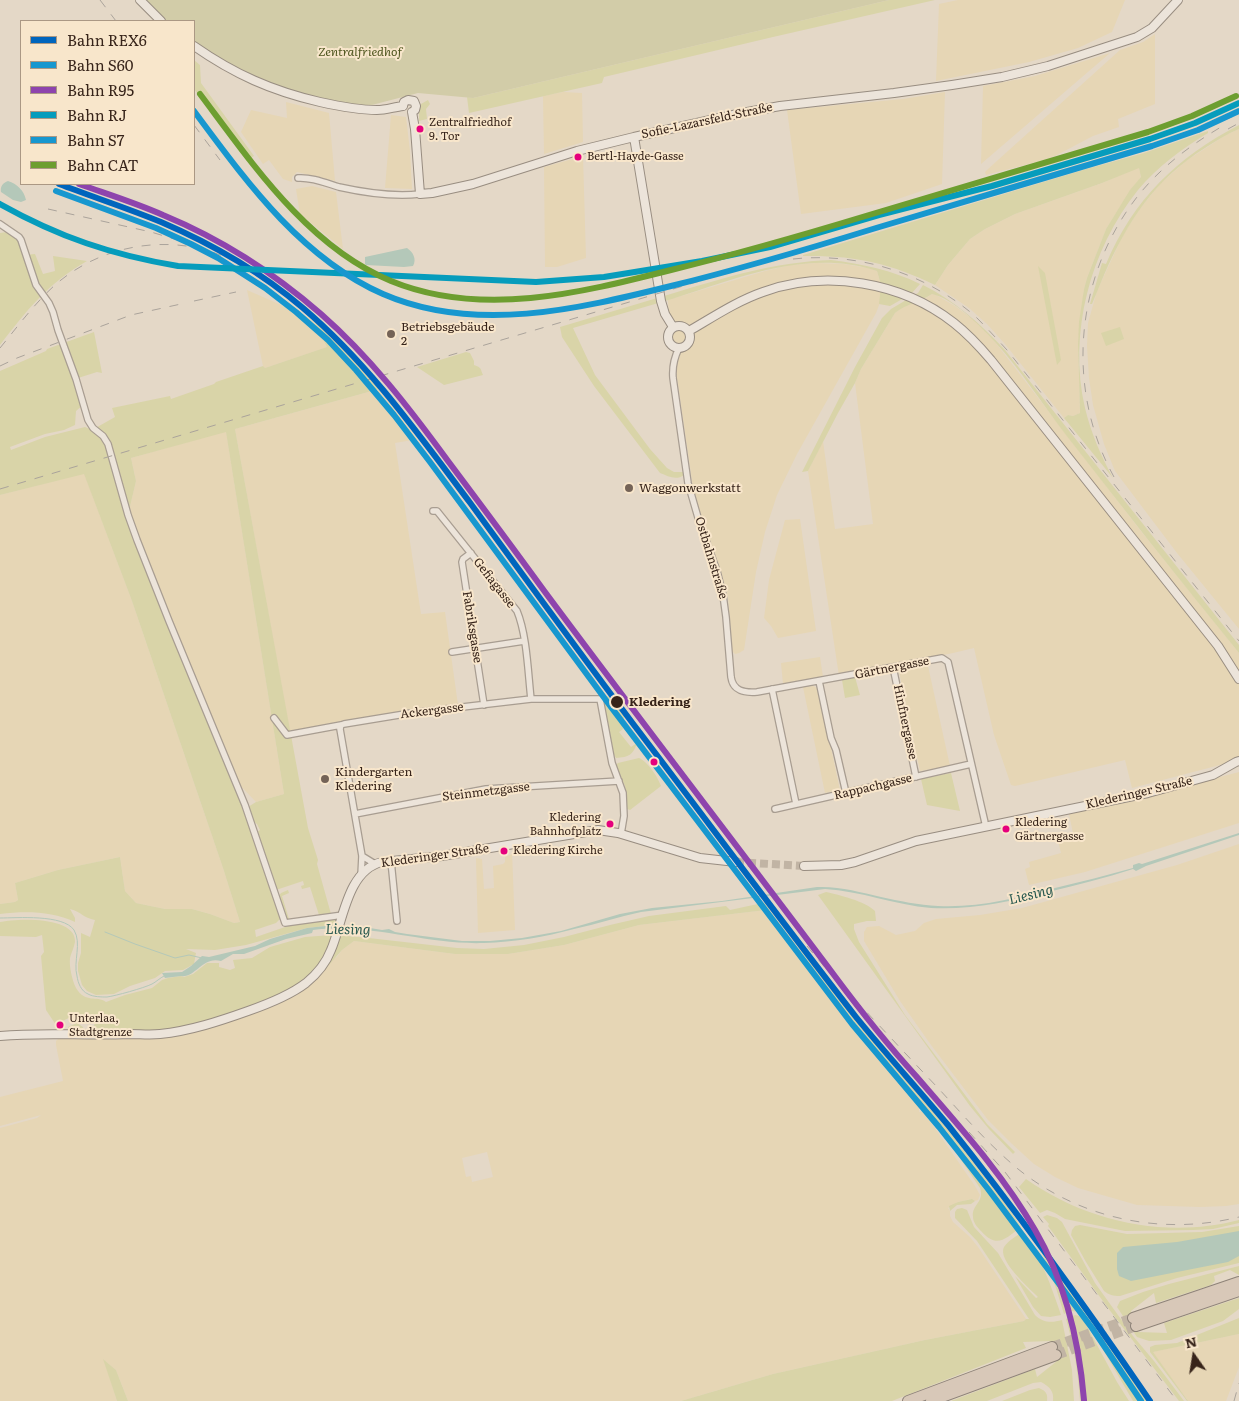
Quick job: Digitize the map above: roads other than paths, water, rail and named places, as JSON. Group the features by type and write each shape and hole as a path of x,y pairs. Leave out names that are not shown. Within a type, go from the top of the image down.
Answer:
{"highway":[{"path":"1239,1282 1135,1322 1239,1291"},
{"path":"908,1401 1054,1351 931,1401"}],"street":[{"path":"140,0 160,20"},
{"name":"Sofie-Lazarsfeld-Straße","path":"298,178 308,178 340,187 379,194 420,194 440,191 474,184 558,157 634,137 764,109 1002,77 1048,66 1137,37 1152,28 1178,0"},
{"path":"195,47 232,70 287,94 346,107 377,110 403,106 404,102 408,100 414,101 416,106 412,112 420,194"},
{"path":"634,137 661,301 665,314 673,327"},
{"path":"0,224 21,240 36,285 51,307 88,420 105,438 110,450 128,515 161,602 245,805 284,923 342,916"},
{"path":"689,331 757,294 780,287 813,281 851,282 885,288 919,301 942,315 966,333 991,360 1218,646 1239,679"},
{"path":"684,326 689,331 691,338 687,346 680,348 672,346 668,339 669,332 673,327 684,326"},
{"name":"Ostbahnstraße","path":"680,348 672,368 688,483 723,595 731,681 735,687 742,691 748,693 757,692"},
{"name":"Gefiagasse","path":"433,510 437,511 471,553 521,620 531,699"},
{"name":"Fabriksgasse","path":"471,553 462,562 484,705"},
{"path":"452,652 524,641"},
{"name":"Gärtnergasse","path":"757,692 942,658 948,662 986,827"},
{"name":"Hinfnergasse","path":"893,668 916,777"},
{"path":"820,681 831,738 836,750 846,793"},
{"path":"772,689 796,804"},
{"name":"Ackergasse","path":"274,718 287,735 402,715 531,699 600,699 612,762 619,781"},
{"path":"341,725 340,729 362,856 361,875"},
{"name":"Klederinger Straße","path":"804,866 848,864 916,841 1148,793 1214,775 1238,760"},
{"name":"Rappachgasse","path":"775,809 971,764"},
{"path":"619,781 623,793 624,808 621,834"},
{"name":"Steinmetzgasse","path":"355,814 486,790 619,781"},
{"name":"Klederinger Straße","path":"0,1036 162,1034 224,1020 278,999 311,979 324,964 332,949 353,888 367,868 375,864 442,856 598,830 621,834 700,858 736,862"},
{"path":"362,856 375,864"},
{"path":"392,861 397,921"}],"water":[{"path":"8,181 20,188 26,200 21,202 13,200 1,192 2,185"},
{"path":"407,248 414,256 413,266 365,264 365,257"},
{"path":"1239,833 1239,835 1136,871 1133,869 1033,896 961,908 931,908 852,892 825,889 641,912 552,934 484,943 441,941 356,929 313,930 312,933 286,939 244,954 233,954 221,961 214,960 186,976 165,978 162,973 182,972 202,956 209,957 255,946 270,939 307,928 335,925 382,930 389,929 407,934 462,941 490,941 561,931 620,914 652,908 722,901 817,887 841,888 931,905 983,904 1133,868 1133,865 1139,863 1142,864"},
{"path":"1239,1231 1239,1256 1228,1262 1131,1281 1119,1276 1117,1253 1123,1247 1177,1242"}],"waterway":[{"name":"Liesing","path":"0,918 50,919 60,921 74,930 77,941 76,971 78,981 83,991 90,995 107,997 123,994 148,986 164,976"},
{"path":"105,932 175,958 189,955 202,958"}],"tunnel":[{"path":"736,862 804,866"},
{"path":"1052,1347 1133,1318"},
{"path":"1056,1355 1136,1326"}],"railway":[{"path":"100,0 115,20"},
{"path":"1082,150 1162,125 1201,111 1239,94"},
{"path":"0,489 1178,139 1239,114"},
{"path":"1228,129 1239,123"},
{"path":"195,126 220,160"},
{"path":"1114,477 1098,443 1088,407 1083,370 1084,334 1090,297 1100,262 1116,228 1146,186 1176,158 1221,127"},
{"path":"48,209 151,232 184,242"},
{"path":"290,230 356,282 387,297 418,307 449,313 481,316 514,315 546,312 612,301"},
{"path":"0,348 55,285 89,262 107,254 146,245 186,246 219,254 254,272"},
{"path":"793,259 842,259 890,269 913,277 935,288 975,316 1007,350 1239,641"},
{"path":"194,301 236,292"},
{"path":"0,366 131,315 181,304"},
{"path":"807,946 827,970 987,1140 1007,1160 1042,1186 1068,1200 1095,1211 1123,1219 1181,1225 1239,1217"},
{"path":"969,1132 1005,1172 1177,1401"},
{"path":"1234,1401 1239,1383"}],"rail line":[{"name":"CAT","path":"200,94 261,175 284,201 333,247 361,266 391,281 425,292 460,298 495,300 531,298 602,287 745,251 1148,132 1192,116 1236,96"},
{"name":"RJ","path":"0,204 43,226 86,243 154,262 178,266 536,282 604,277 702,261 770,247 879,215 992,186 1150,139 1195,123 1239,103"},
{"name":"S7","path":"195,112 234,164 277,215 301,239 353,279 383,294 418,306 454,313 490,315 527,314 600,303 723,273 1152,146 1198,130 1239,111"},
{"name":"REX6","path":"62,185 161,222 198,239 253,271 303,308 371,376 432,452 613,698 828,981 867,1031 948,1125 1001,1192 1077,1296 1150,1401"},
{"name":"R95","path":"82,185 142,206 185,224 246,258 285,285 321,314 389,384 874,1027 979,1150 1009,1189 1046,1250 1063,1291 1079,1356 1084,1400"},
{"name":"S60","path":"56,191 156,228 218,258 265,288 296,312 328,340 356,370 430,462 611,707 852,1024 939,1127 988,1189 1092,1328 1141,1401"}],"place":[{"name":"Zentralfriedhof 9. Tor","path":"420,129"},
{"name":"Bertl-Hayde-Gasse","path":"578,157"},
{"name":"Betriebsgebäude 2","path":"391,334"},
{"name":"Waggonwerkstatt","path":"629,488"},
{"name":"Kledering","path":"617,702"},
{"name":"Kindergarten Kledering","path":"325,779"},
{"name":"Kledering Bahnhofplatz","path":"610,824"},
{"name":"Kledering Gärtnergasse","path":"1006,829"},
{"name":"Kledering Kirche","path":"504,851"},
{"name":"Unterlaa, Stadtgrenze","path":"60,1025"}],"park label":[{"name":"Zentralfriedhof","path":"360,52"}]}
